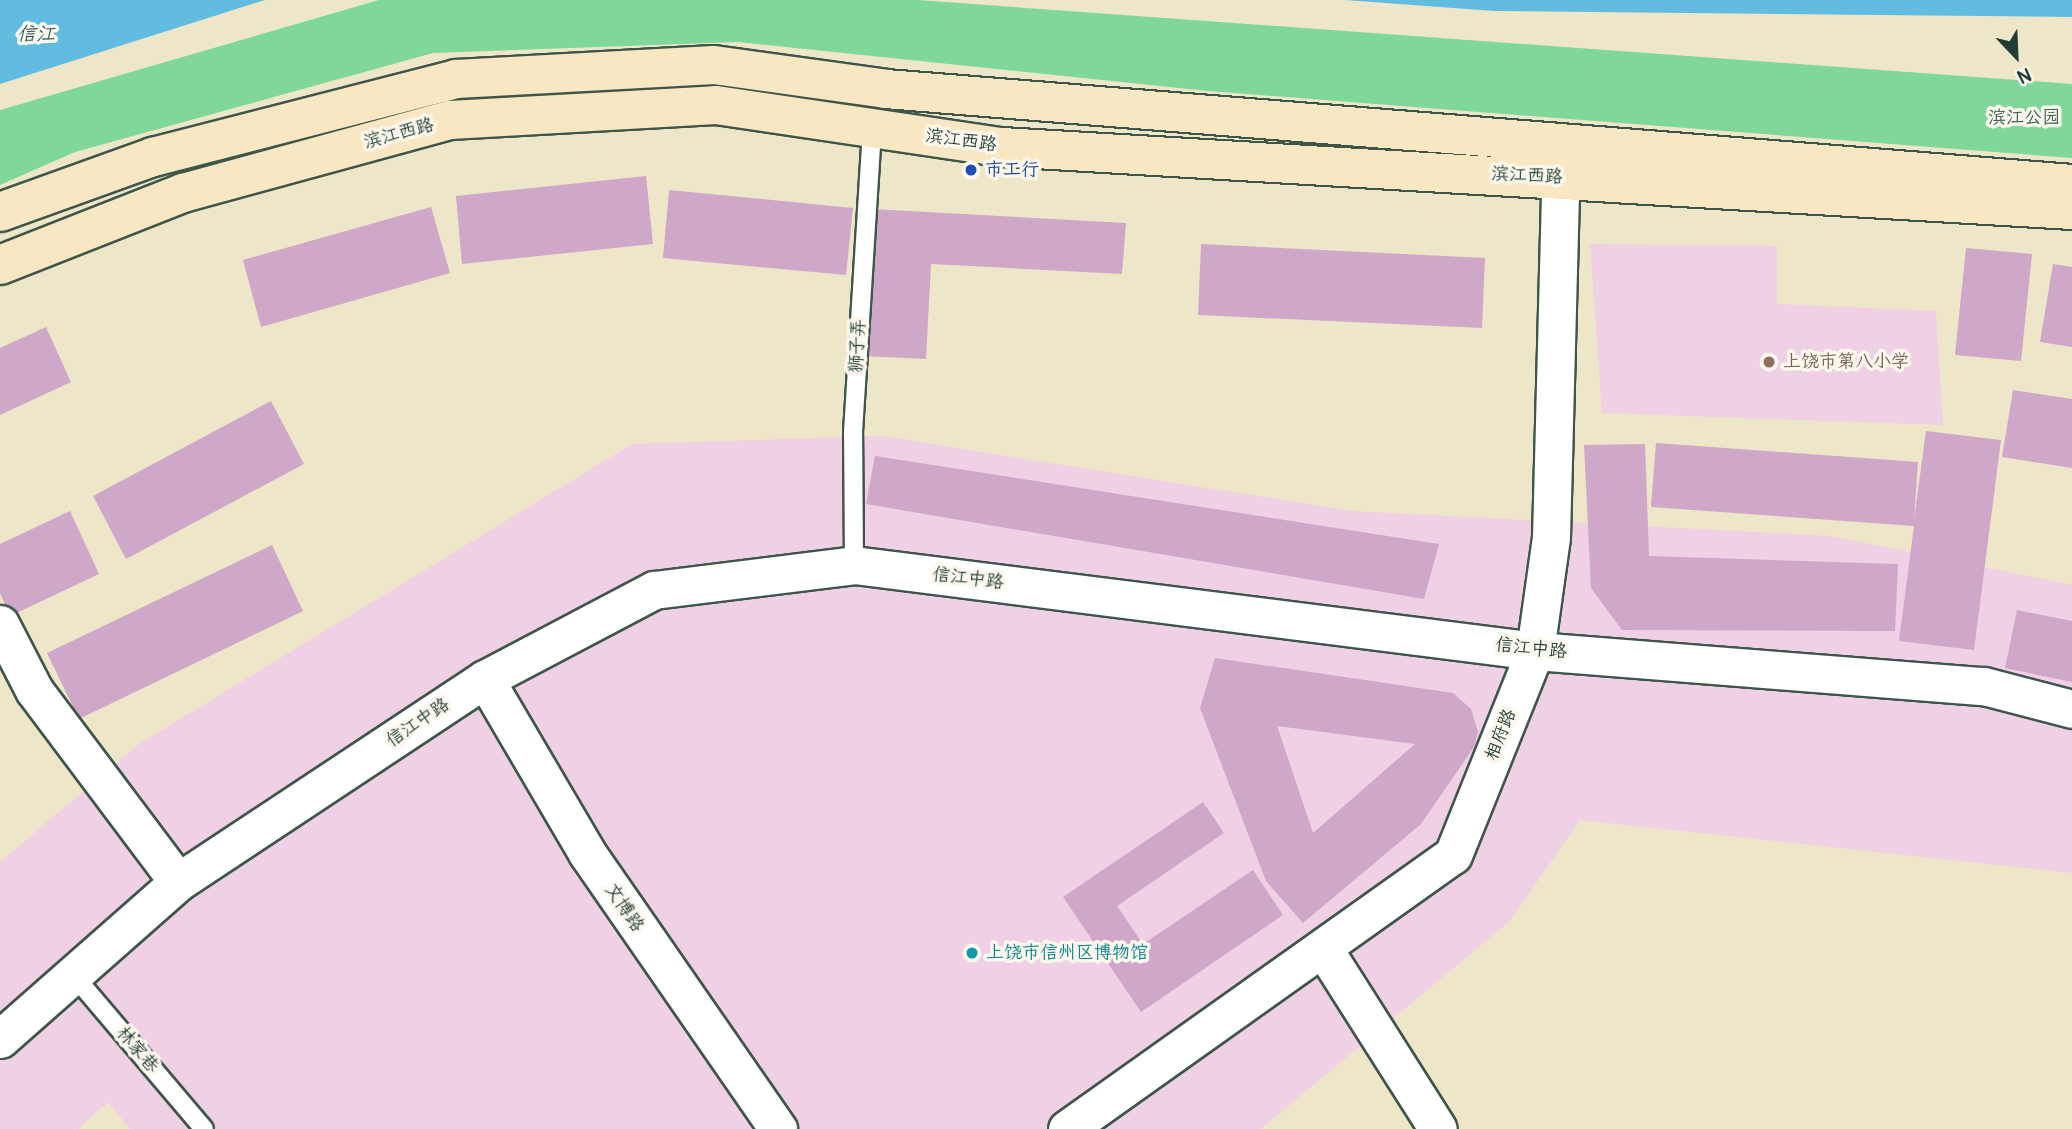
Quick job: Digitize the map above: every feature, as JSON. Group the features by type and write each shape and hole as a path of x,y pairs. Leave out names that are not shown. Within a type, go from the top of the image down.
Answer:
{"main road":[{"path":"0,212 153,157 456,79 714,65 886,89 1561,140 2072,184"},
{"name":"滨江西路","path":"0,265 183,193 450,120 716,105 1002,147 2072,210"}],"street":[{"name":"相府路","path":"1067,1129 1453,855 1535,651 1551,537 1561,140"},
{"name":"信江中路","path":"0,1039 70,971 178,882 485,679 654,590 854,565 1535,651 1984,686 2072,709"},
{"path":"0,624 34,690 178,882"},
{"name":"文博路","path":"485,679 587,853 778,1129"},
{"path":"1323,948 1438,1129"}],"lane":[{"name":"狮子弄","path":"854,565 853,432 872,128"},
{"name":"林家巷","path":"70,971 204,1129"}],"shaded area":[{"name":"上饶市第八小学","path":"1590,244 1777,246 1777,304 1936,311 1943,425 1602,413"},
{"path":"882,436 1352,511 1831,536 2072,585 2072,873 1580,820 1510,921 1261,1129 130,1129 108,1102 78,1129 0,1129 0,862 139,744 632,444"}],"green space":[{"name":"滨江公园","path":"379,0 918,0 2072,84 2072,158 1208,91 738,42 433,53 75,152 0,185 0,110"}],"water":[{"name":"信江","path":"0,0 265,0 0,84"},
{"path":"1345,0 2072,0 2072,17 1494,11"}],"building":[{"path":"646,176 653,244 462,264 456,196"},
{"path":"669,190 853,208 846,275 663,258"},
{"path":"431,207 450,273 261,327 243,260"},
{"path":"872,209 1126,223 1122,274 931,264 926,359 863,356"},
{"path":"1201,244 1485,258 1482,328 1198,315"},
{"path":"1966,248 2032,254 2021,361 1955,355"},
{"path":"2053,264 2072,267 2072,347 2040,342"},
{"path":"46,327 71,382 0,415 0,348"},
{"path":"2013,390 2072,399 2072,468 2002,457"},
{"path":"271,401 304,464 126,559 93,496"},
{"path":"1926,431 2001,440 1974,650 1899,641 1914,526 1651,507 1656,443 1918,462 1914,520"},
{"path":"1645,444 1649,556 1898,564 1895,631 1622,630 1591,588 1584,445"},
{"path":"875,456 1439,544 1424,599 866,504"},
{"path":"70,511 99,574 10,616 0,593 0,544"},
{"path":"272,545 303,611 79,719 47,653"},
{"path":"2017,610 2072,621 2072,682 2005,668"},
{"path":"1215,658 1453,693 1471,709 1478,732 1474,747 1421,824 1303,923 1266,881 1200,708","holes":["1277,726 1415,744 1313,833"]},
{"path":"1203,802 1224,833 1117,906 1143,944 1253,870 1283,915 1141,1012 1063,897"}],"place":[{"name":"市工行","path":"971,170"},
{"name":"上饶市第八小学","path":"1769,362"},
{"name":"上饶市信州区博物馆","path":"972,953"}]}
